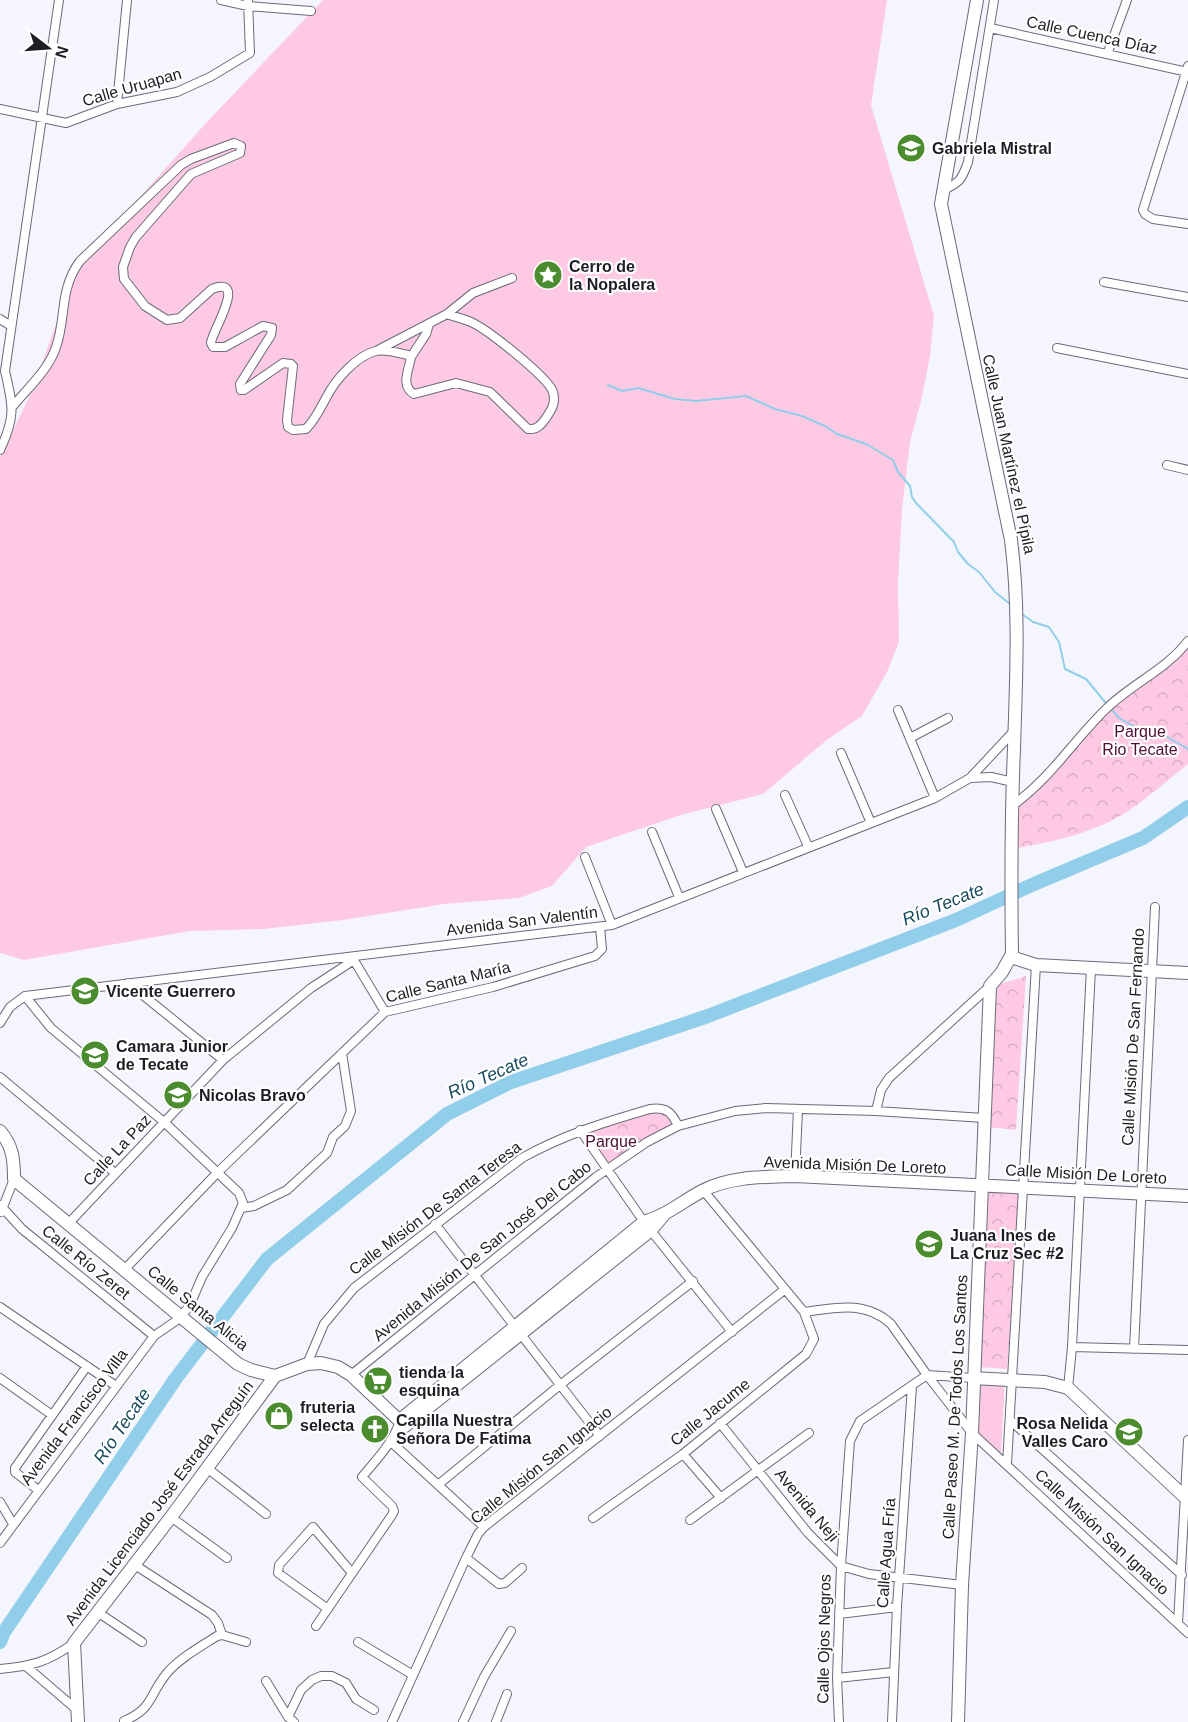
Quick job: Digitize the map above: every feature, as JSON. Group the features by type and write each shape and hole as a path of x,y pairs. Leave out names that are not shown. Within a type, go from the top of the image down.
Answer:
{"main road":[{"name":"Calle Juan Martínez el Pípila","path":"977,0 941,204 1001,489 1015,569 1017,645 1012,806 1011,957"},
{"path":"990,986 1011,957 1036,964 1188,973"},
{"name":"Calle Paseo M. De Todos Los Santos","path":"958,1722 962,1585 972,1433 990,986"},
{"path":"0,1131 10,1145 14,1160 14,1179"},
{"name":"Avenida Misión De Loreto","path":"648,1226 703,1190 733,1181 765,1177 795,1176 982,1186"},
{"name":"Calle Santa Alicia","path":"14,1179 238,1364 275,1376"},
{"name":"Calle Misión De Loreto","path":"982,1186 1188,1196"},
{"path":"275,1376 307,1364 329,1365 351,1375 401,1425 648,1226"},
{"name":"Avenida Licenciado José Estrada Arreguín","path":"74,1643 135,1565 275,1376"},
{"path":"973,1378 1045,1382 1068,1388 1187,1499"},
{"path":"74,1643 77,1716"}],"street":[{"path":"0,450 7,434 13,406 5,371 59,0"},
{"path":"117,104 127,0"},
{"path":"221,0 311,11"},
{"path":"943,190 957,184 968,162 994,0"},
{"path":"1108,52 1127,0"},
{"name":"Calle Uruapan","path":"0,109 66,123 117,104 177,92 210,77 250,52 248,3"},
{"name":"Calle Cuenca Díaz","path":"990,28 1188,69"},
{"path":"1188,69 1143,205 1145,214 1153,219 1188,224"},
{"path":"13,406 53,355 58,340 67,287 80,261 181,165 234,143 241,146 240,153 191,174 136,237 123,267 124,279 145,306 162,318 171,321 180,318 212,289 225,288 229,298 212,336 213,346 225,347 263,326 272,328 271,335 239,386 244,390 283,363 292,365 287,420 288,427 293,430 306,429 314,420 330,390 352,366 447,314 473,293 512,278"},
{"path":"1104,282 1188,297"},
{"path":"429,324 426,334 411,357 405,384 407,388 414,394 461,383 492,393 528,429 532,430 540,425 554,406 553,391 546,381 524,360 474,323 447,314"},
{"path":"0,319 11,326"},
{"path":"1057,348 1188,374"},
{"path":"378,351 408,354 411,357"},
{"path":"1167,465 1188,470"},
{"path":"1012,806 1048,776 1106,709 1169,662 1188,641"},
{"path":"898,710 935,798"},
{"path":"910,738 948,718"},
{"name":"Avenida San Valentín","path":"25,996 612,925 808,846 935,798 970,778 1014,731"},
{"path":"841,753 871,823"},
{"path":"970,778 991,777 1013,782"},
{"path":"785,795 808,846"},
{"path":"716,809 743,872"},
{"path":"652,832 679,897"},
{"path":"585,857 612,925"},
{"name":"Calle Misión De San Fernando","path":"1134,1349 1150,971 1155,907"},
{"name":"Calle Santa María","path":"124,1269 217,1173 385,1012 493,987 596,956 602,949 600,927"},
{"path":"353,958 385,1012"},
{"name":"Calle La Paz","path":"68,1224 223,1060 311,988 353,958"},
{"path":"1007,1464 1036,964"},
{"path":"1068,1388 1091,968"},
{"path":"128,983 223,1060"},
{"path":"876,1111 881,1090 889,1078 990,986"},
{"path":"0,1023 10,1007 25,996 51,1028 164,1122 239,1193 243,1203 232,1228 202,1277 190,1305 180,1318"},
{"path":"241,1208 254,1206 287,1190 327,1153 333,1137 345,1126 351,1110 342,1053"},
{"path":"0,1077 115,1173"},
{"name":"Calle Misión De Santa Teresa","path":"307,1364 324,1324 354,1288 522,1158 580,1130 650,1109 659,1108 668,1111 674,1116 678,1126"},
{"path":"795,1176 798,1108"},
{"name":"Avenida Misión De San José Del Cabo","path":"351,1375 596,1177 647,1142 678,1126 735,1111 798,1108 984,1118"},
{"path":"580,1130 648,1226 732,1332"},
{"path":"1,1209 14,1179"},
{"path":"703,1190 804,1312"},
{"name":"Calle Río Zeret","path":"1,1209 22,1229 154,1336"},
{"path":"435,1224 600,1436"},
{"path":"439,1484 693,1281"},
{"name":"Calle Misión San Ignacio","path":"392,1722 466,1558 484,1527 784,1290"},
{"path":"0,1307 116,1386"},
{"name":"Calle Misión San Ignacio","path":"804,1312 843,1307 864,1308 878,1314 891,1324 972,1433 1188,1633"},
{"name":"Calle Jacume","path":"593,1518 683,1454 806,1354 814,1339 804,1312"},
{"name":"Avenida Francisco Villa","path":"0,1543 154,1336 180,1318"},
{"path":"1072,1347 1188,1350"},
{"path":"38,1490 18,1476 15,1468 87,1366"},
{"path":"912,1386 927,1375 973,1378"},
{"path":"2,1383 52,1415"},
{"name":"Calle Ojos Negros","path":"839,1719 837,1678 839,1614 850,1441 860,1421 912,1386"},
{"name":"Calle Agua Fría","path":"892,1722 897,1607 912,1386"},
{"path":"1011,1420 1182,1575"},
{"name":"Avenida Neji","path":"720,1423 808,1533 841,1566 868,1574 899,1579 962,1585"},
{"path":"316,1626 394,1511 392,1506 362,1478 401,1425"},
{"path":"690,1520 809,1433"},
{"path":"1178,1623 1187,1499 1188,1440"},
{"path":"390,1442 484,1527"},
{"path":"683,1454 720,1498"},
{"path":"207,1468 266,1514"},
{"path":"0,1502 14,1524"},
{"path":"171,1517 227,1558"},
{"path":"328,1609 278,1573 279,1565 311,1527 315,1527 352,1573"},
{"path":"466,1558 499,1584 505,1583 522,1568"},
{"path":"135,1565 212,1615 219,1623 222,1635"},
{"path":"839,1614 897,1607"},
{"path":"99,1612 142,1642"},
{"path":"463,1722 484,1677 511,1631"},
{"path":"124,1722 138,1715 148,1706 168,1671 198,1649 222,1635 246,1642"},
{"path":"358,1642 412,1675"},
{"name":"Avenida Licenciado José Estrada Arreguín","path":"0,1669 27,1666 54,1657 74,1643"},
{"path":"27,1666 77,1716"},
{"path":"837,1678 894,1672"},
{"path":"291,1719 301,1690 312,1680 321,1676 332,1676 346,1683 356,1699 374,1710"},
{"path":"266,1681 291,1719"},
{"path":"495,1722 507,1694"}],"green space":[{"path":"323,0 887,0 871,105 934,316 930,356 910,442 902,509 898,583 899,642 887,672 862,716 828,739 763,794 681,815 586,847 552,886 519,898 444,904 343,920 263,929 190,931 24,960 0,953 0,457 32,391 76,269 205,124"},
{"name":"Parque Rio Tecate","path":"1188,640 1188,764 1130,810 1103,825 1058,840 1012,849 1013,801 1033,787 1093,718"},
{"path":"1026,976 1016,1130 988,1127 994,986"},
{"name":"Parque","path":"642,1106 668,1106 674,1127 606,1169 578,1131"},
{"path":"987,1190 1020,1194 1007,1369 980,1367"},
{"path":"978,1377 1005,1380 1001,1453 976,1435"}],"waterway":[{"path":"608,385 622,391 638,388 675,399 696,401 746,396 775,409 802,416 837,434 866,444 893,460 898,472 910,486 916,503 954,542 958,552 968,564 1010,604"},
{"path":"1022,614 1033,622 1049,627 1059,642 1065,669 1086,679 1105,702"},
{"path":"1113,711 1119,718 1131,725 1152,733 1162,734 1188,749"},
{"name":"Río Tecate","path":"0,1642 4,1632 176,1378 267,1259 447,1114 511,1082 708,1016 956,920 1143,838 1188,807"}],"place":[{"name":"Gabriela Mistral","path":"911,148"},
{"name":"Cerro de la Nopalera","path":"548,275"},
{"name":"Vicente Guerrero","path":"85,991"},
{"name":"Camara Junior de Tecate","path":"95,1055"},
{"name":"Nicolas Bravo","path":"178,1095"},
{"name":"Juana Ines de La Cruz Sec #2","path":"929,1244"},
{"name":"tienda la esquina","path":"378,1381"},
{"name":"fruteria selecta","path":"279,1416"},
{"name":"Capilla Nuestra Señora De Fatima","path":"375,1429"},
{"name":"Rosa Nelida Valles Caro","path":"1129,1432"}]}
